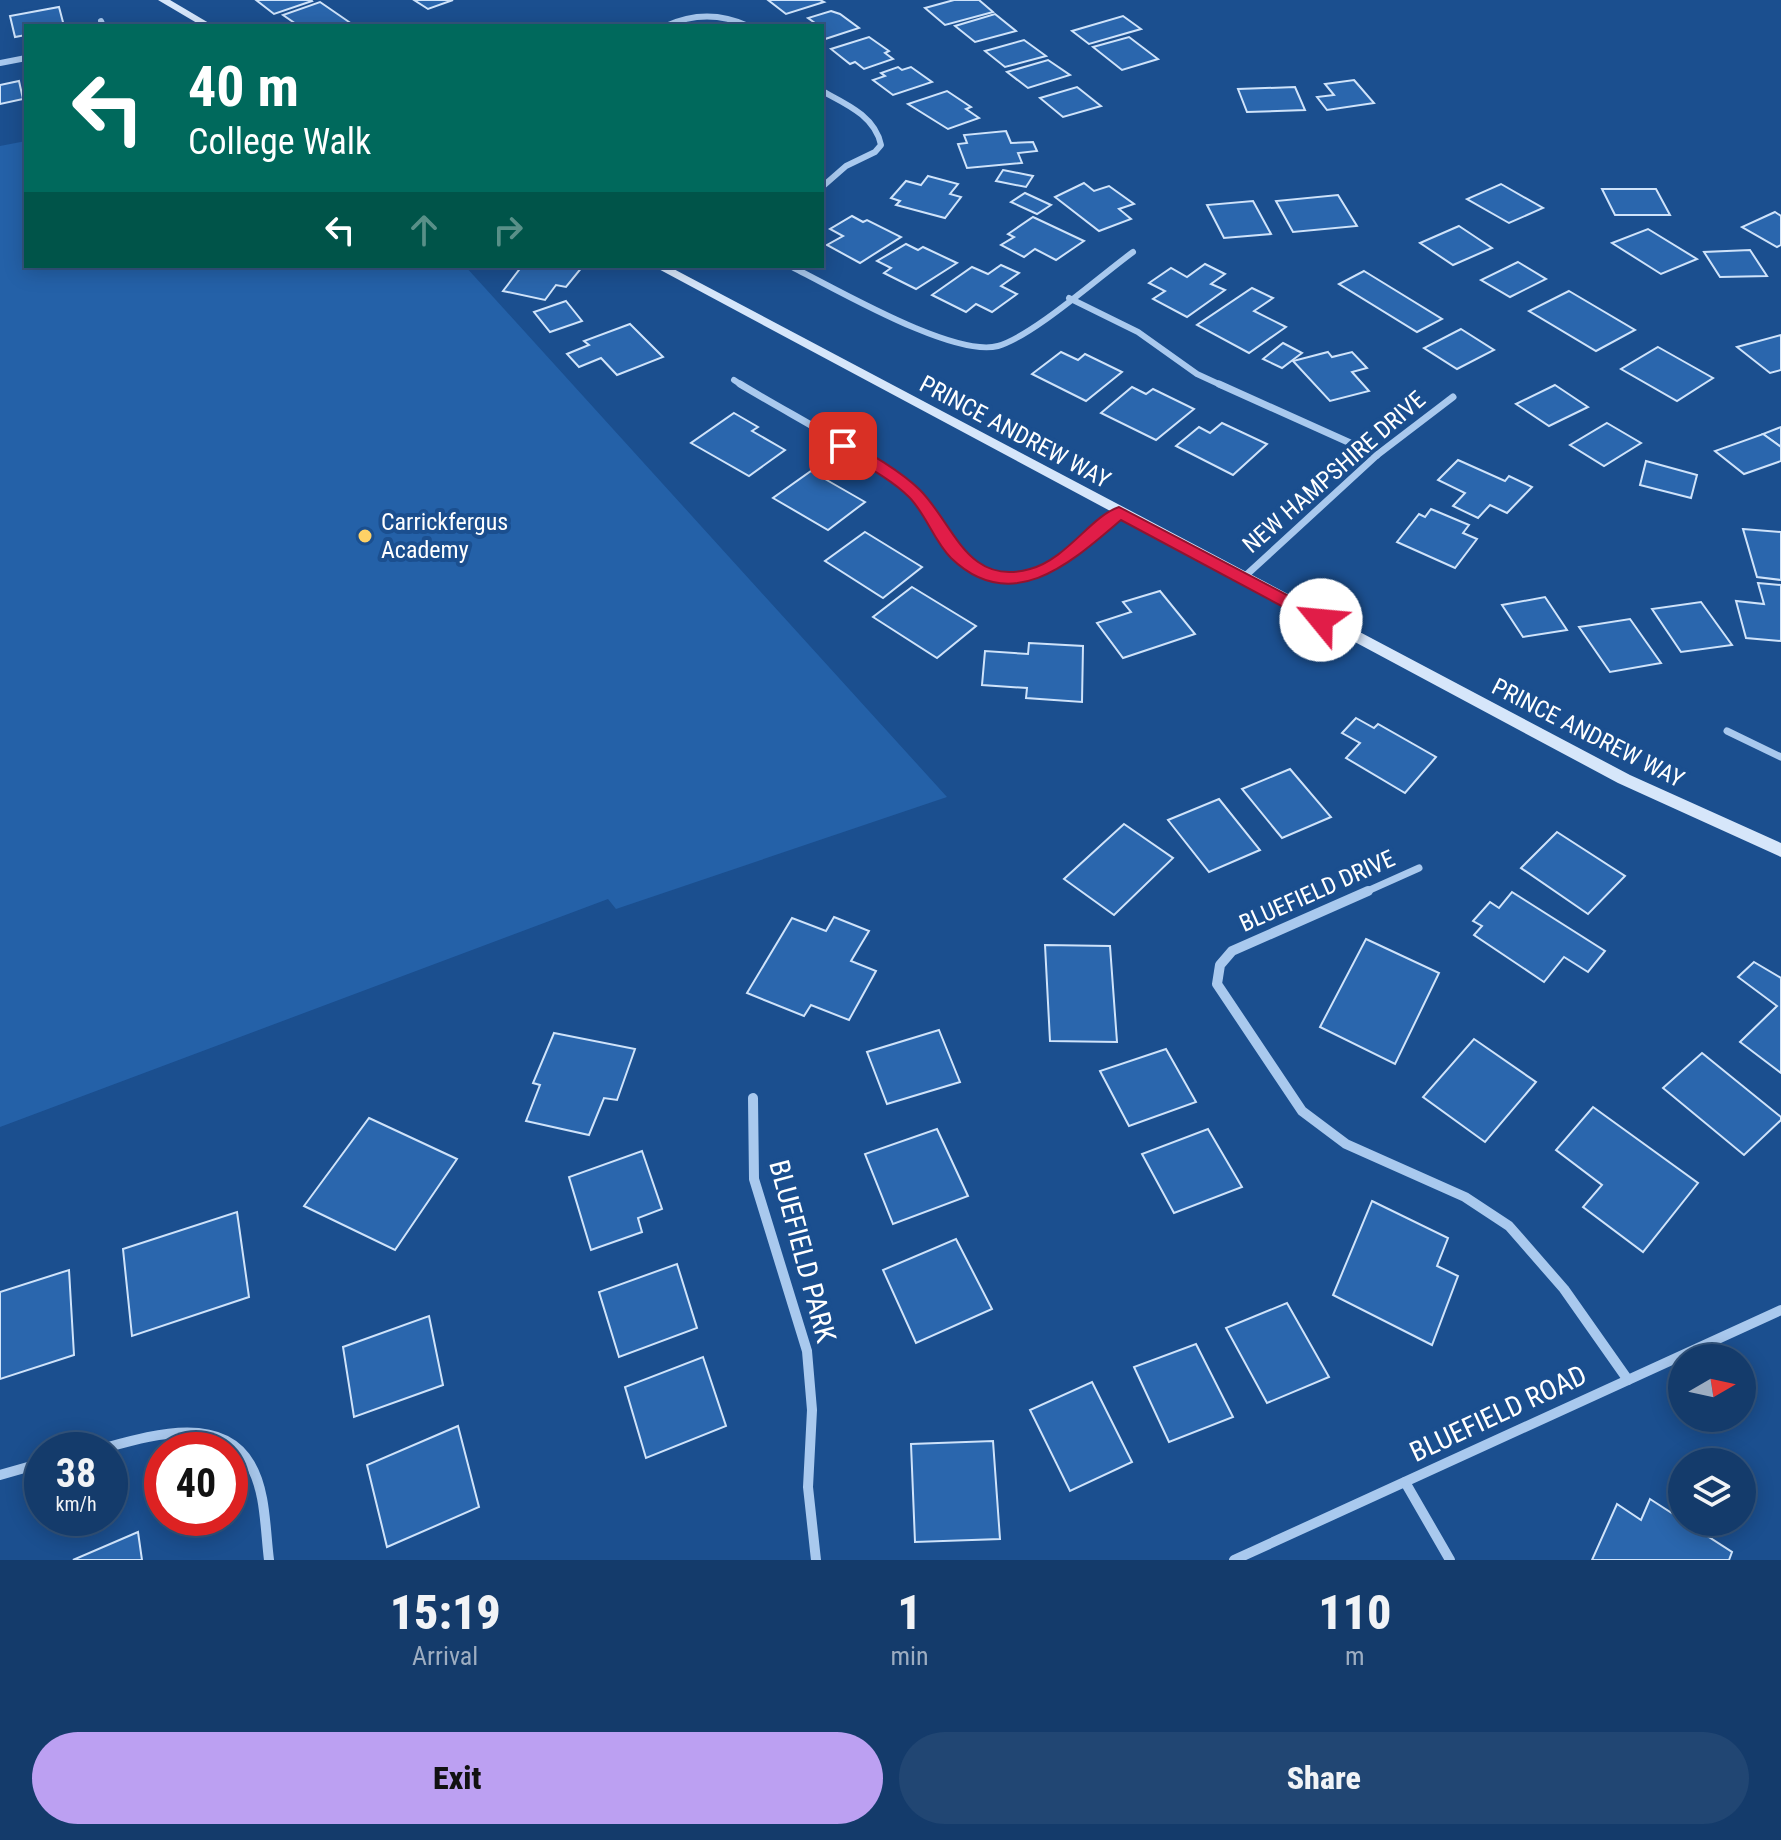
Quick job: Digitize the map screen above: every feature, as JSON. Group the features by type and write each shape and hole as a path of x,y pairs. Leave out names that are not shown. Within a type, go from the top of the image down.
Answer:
{"street":[{"path":"163,0 205,24"},
{"path":"672,24 710,15 735,19 744,24"},
{"path":"0,63 24,58"},
{"path":"824,92 871,123 881,136 881,145 875,152 846,166 824,185"},
{"path":"794,268 946,342 971,349 990,349 1011,342 1133,252"},
{"name":"PRINCE ANDREW WAY","path":"663,268 1624,779 1781,850"},
{"path":"1069,298 1138,332 1197,374 1377,455"},
{"path":"734,380 897,479 916,495 955,552 979,571 1005,577 1026,576 1046,570 1069,556 1119,513"},
{"name":"NEW HAMPSHIRE DRIVE","path":"1243,579 1377,455 1453,397"},
{"path":"1727,731 1781,757"},
{"name":"BLUEFIELD DRIVE","path":"1419,868 1232,951 1216,971 1217,984 1302,1111 1319,1128 1344,1146 1443,1185 1491,1213 1527,1246 1561,1287 1628,1380"},
{"name":"BLUEFIELD PARK","path":"753,1098 752,1160 758,1198 807,1351 812,1410 808,1487 816,1560"},
{"name":"BLUEFIELD ROAD","path":"1234,1560 1781,1310"},
{"path":"128,1445 190,1434 208,1434 233,1443 251,1465 269,1560"},
{"path":"0,1475 24,1468"},
{"path":"1405,1482 1450,1560"}],"shaded area":[{"name":"Carrickfergus Academy","path":"24,141 24,268 467,268 947,797 616,909 608,899 0,1127 0,146"}],"building":[{"path":"256,0 311,0 312,1 274,14"},
{"path":"414,0 453,0 428,9"},
{"path":"768,0 820,0 824,2 786,14"},
{"path":"954,0 979,0 993,12 945,25 925,8"},
{"path":"320,2 352,24 296,24 283,15"},
{"path":"59,7 63,24 24,24 24,35 15,37 10,16"},
{"path":"831,11 859,28 824,39 824,24 811,24 815,23 808,18"},
{"path":"995,14 1016,31 975,42 955,26"},
{"path":"1123,16 1141,29 1089,44 1072,31"},
{"path":"869,37 889,51 885,53 893,59 864,69 855,62 850,64 831,49"},
{"path":"1129,37 1158,59 1122,70 1093,47"},
{"path":"1024,40 1046,56 1005,67 985,51"},
{"path":"1048,60 1070,75 1028,88 1007,72"},
{"path":"898,67 902,70 911,67 932,82 893,95 873,80 885,76 881,73"},
{"path":"1354,80 1374,103 1327,110 1317,97 1334,95 1325,84"},
{"path":"19,81 23,99 0,104 0,85"},
{"path":"1077,87 1101,106 1063,117 1040,98"},
{"path":"1295,87 1305,110 1247,112 1238,89"},
{"path":"947,91 971,107 966,109 979,118 948,129 908,104"},
{"path":"1006,131 1011,143 1033,142 1037,151 1018,153 1022,163 967,168 958,144 967,143 964,135"},
{"path":"1003,170 1033,176 1026,187 996,181"},
{"path":"928,176 958,184 950,194 961,197 945,218 896,205 900,201 891,198 906,181 921,185"},
{"path":"1084,183 1094,191 1109,186 1134,204 1119,209 1131,219 1099,231 1055,197"},
{"path":"1501,184 1543,208 1509,223 1467,199"},
{"path":"1602,189 1656,189 1670,215 1615,215"},
{"path":"1025,193 1051,205 1037,214 1011,202"},
{"path":"1338,195 1357,226 1293,232 1276,201"},
{"path":"1253,201 1271,234 1224,238 1207,205"},
{"path":"1775,212 1781,216 1781,245 1777,247 1742,227"},
{"path":"852,216 901,237 860,263 827,245 843,236 830,229"},
{"path":"1033,217 1084,241 1056,260 1035,249 1024,257 1001,245 1014,237 1008,234"},
{"path":"1459,226 1492,248 1453,265 1420,243"},
{"path":"1648,229 1697,259 1661,274 1612,243"},
{"path":"906,244 918,250 923,247 957,263 916,289 884,273 891,268 877,261"},
{"path":"1750,250 1767,276 1720,277 1704,252"},
{"path":"1518,262 1546,279 1510,297 1481,280"},
{"path":"1205,264 1225,274 1211,284 1225,290 1187,317 1153,299 1165,291 1149,283 1171,268 1187,277"},
{"path":"1001,265 1019,273 1001,286 1017,294 992,312 976,304 966,312 932,295 972,267 988,274"},
{"path":"520,268 581,268 566,287 556,285 545,300 503,291"},
{"path":"1364,271 1442,319 1417,332 1339,284"},
{"path":"1252,288 1273,298 1254,311 1286,327 1249,353 1197,325"},
{"path":"1569,291 1635,330 1596,351 1529,311"},
{"path":"566,301 582,321 550,332 534,312"},
{"path":"630,324 663,357 617,375 601,358 579,367 567,354 589,345 584,341"},
{"path":"1461,329 1494,350 1457,369 1424,348"},
{"path":"1781,335 1781,370 1770,373 1737,347"},
{"path":"1283,343 1302,353 1282,368 1263,359"},
{"path":"1658,347 1713,378 1677,401 1621,369"},
{"path":"1061,352 1078,360 1085,354 1122,372 1086,401 1032,374"},
{"path":"1328,352 1332,357 1352,352 1367,368 1352,372 1369,391 1330,401 1293,361"},
{"path":"1555,385 1588,407 1549,426 1516,404"},
{"path":"1132,387 1146,394 1153,389 1194,409 1156,440 1101,413"},
{"path":"734,413 758,427 752,431 785,450 749,476 691,443"},
{"path":"1222,423 1267,444 1233,475 1176,446 1199,427 1210,433"},
{"path":"1607,423 1641,443 1604,466 1570,445"},
{"path":"1781,427 1781,447 1763,434"},
{"path":"1763,434 1781,447 1781,461 1744,474 1715,451"},
{"path":"1458,460 1505,481 1509,476 1532,487 1507,513 1490,505 1478,518 1453,506 1465,493 1438,480"},
{"path":"1646,461 1697,475 1691,498 1640,485"},
{"path":"811,471 865,502 828,530 773,498"},
{"path":"1431,509 1469,525 1463,533 1477,539 1455,568 1397,542 1419,514 1425,517"},
{"path":"1743,529 1781,532 1781,580 1757,577"},
{"path":"865,532 922,567 883,598 825,561"},
{"path":"1758,583 1781,585 1781,641 1746,638 1736,601 1764,604"},
{"path":"912,587 976,626 937,658 873,617"},
{"path":"1160,591 1195,634 1123,658 1097,623 1131,612 1123,602"},
{"path":"1545,597 1567,630 1523,637 1502,605"},
{"path":"1701,602 1732,645 1681,652 1652,609"},
{"path":"1630,619 1661,663 1610,672 1579,627"},
{"path":"1029,643 1083,646 1082,702 1026,698 1027,688 982,685 985,651 1028,654"},
{"path":"1356,718 1374,728 1378,724 1436,757 1405,793 1346,758 1360,743 1342,733"},
{"path":"1290,769 1331,817 1282,838 1242,789"},
{"path":"1219,799 1260,850 1209,872 1168,820"},
{"path":"1124,824 1173,858 1114,915 1064,879"},
{"path":"1557,832 1625,876 1588,914 1521,868"},
{"path":"1512,892 1605,951 1588,972 1564,957 1544,982 1474,935 1482,926 1473,921 1490,902 1499,908"},
{"path":"834,917 869,931 851,961 876,971 849,1020 811,1005 804,1016 747,993 792,918 826,931"},
{"path":"1366,939 1439,973 1395,1064 1320,1027"},
{"path":"1045,945 1110,946 1117,1042 1050,1041"},
{"path":"1754,962 1781,978 1781,1073 1740,1042 1777,1006 1738,977"},
{"path":"939,1030 960,1082 887,1104 867,1052"},
{"path":"554,1033 635,1049 617,1100 604,1098 589,1135 526,1121 540,1085 533,1083"},
{"path":"1474,1039 1536,1082 1485,1142 1423,1097"},
{"path":"1166,1049 1196,1102 1129,1126 1100,1071"},
{"path":"1702,1053 1781,1117 1744,1155 1663,1088"},
{"path":"1593,1107 1698,1183 1643,1252 1583,1207 1602,1185 1556,1150"},
{"path":"369,1118 457,1159 395,1250 304,1206"},
{"path":"937,1129 968,1196 893,1224 865,1154"},
{"path":"1208,1129 1242,1187 1174,1213 1142,1154"},
{"path":"642,1151 662,1209 638,1218 642,1232 591,1250 569,1177"},
{"path":"1372,1201 1448,1238 1437,1266 1458,1276 1432,1345 1333,1295"},
{"path":"237,1212 249,1297 132,1336 123,1249"},
{"path":"956,1239 992,1309 916,1343 883,1270"},
{"path":"677,1264 697,1328 619,1357 599,1292"},
{"path":"69,1270 74,1355 0,1379 0,1292"},
{"path":"1287,1303 1329,1377 1267,1403 1226,1328"},
{"path":"429,1316 443,1385 354,1417 343,1347"},
{"path":"1196,1344 1233,1417 1169,1442 1134,1367"},
{"path":"703,1357 726,1426 646,1458 625,1387"},
{"path":"1092,1382 1132,1462 1070,1491 1030,1410"},
{"path":"458,1426 479,1507 387,1547 367,1465"},
{"path":"993,1441 1000,1539 915,1542 911,1444"},
{"path":"1650,1499 1668,1511 1668,1536 1707,1536 1732,1552 1729,1560 1592,1560 1617,1504 1641,1520"},
{"path":"138,1532 142,1560 73,1560"}],"place":[{"name":"Carrickfergus Academy","path":"365,536"}],"route":[{"path":"843,446 897,479 916,495 955,552 979,571 1005,577 1026,576 1046,570 1069,556 1119,513 1321,620"}]}
